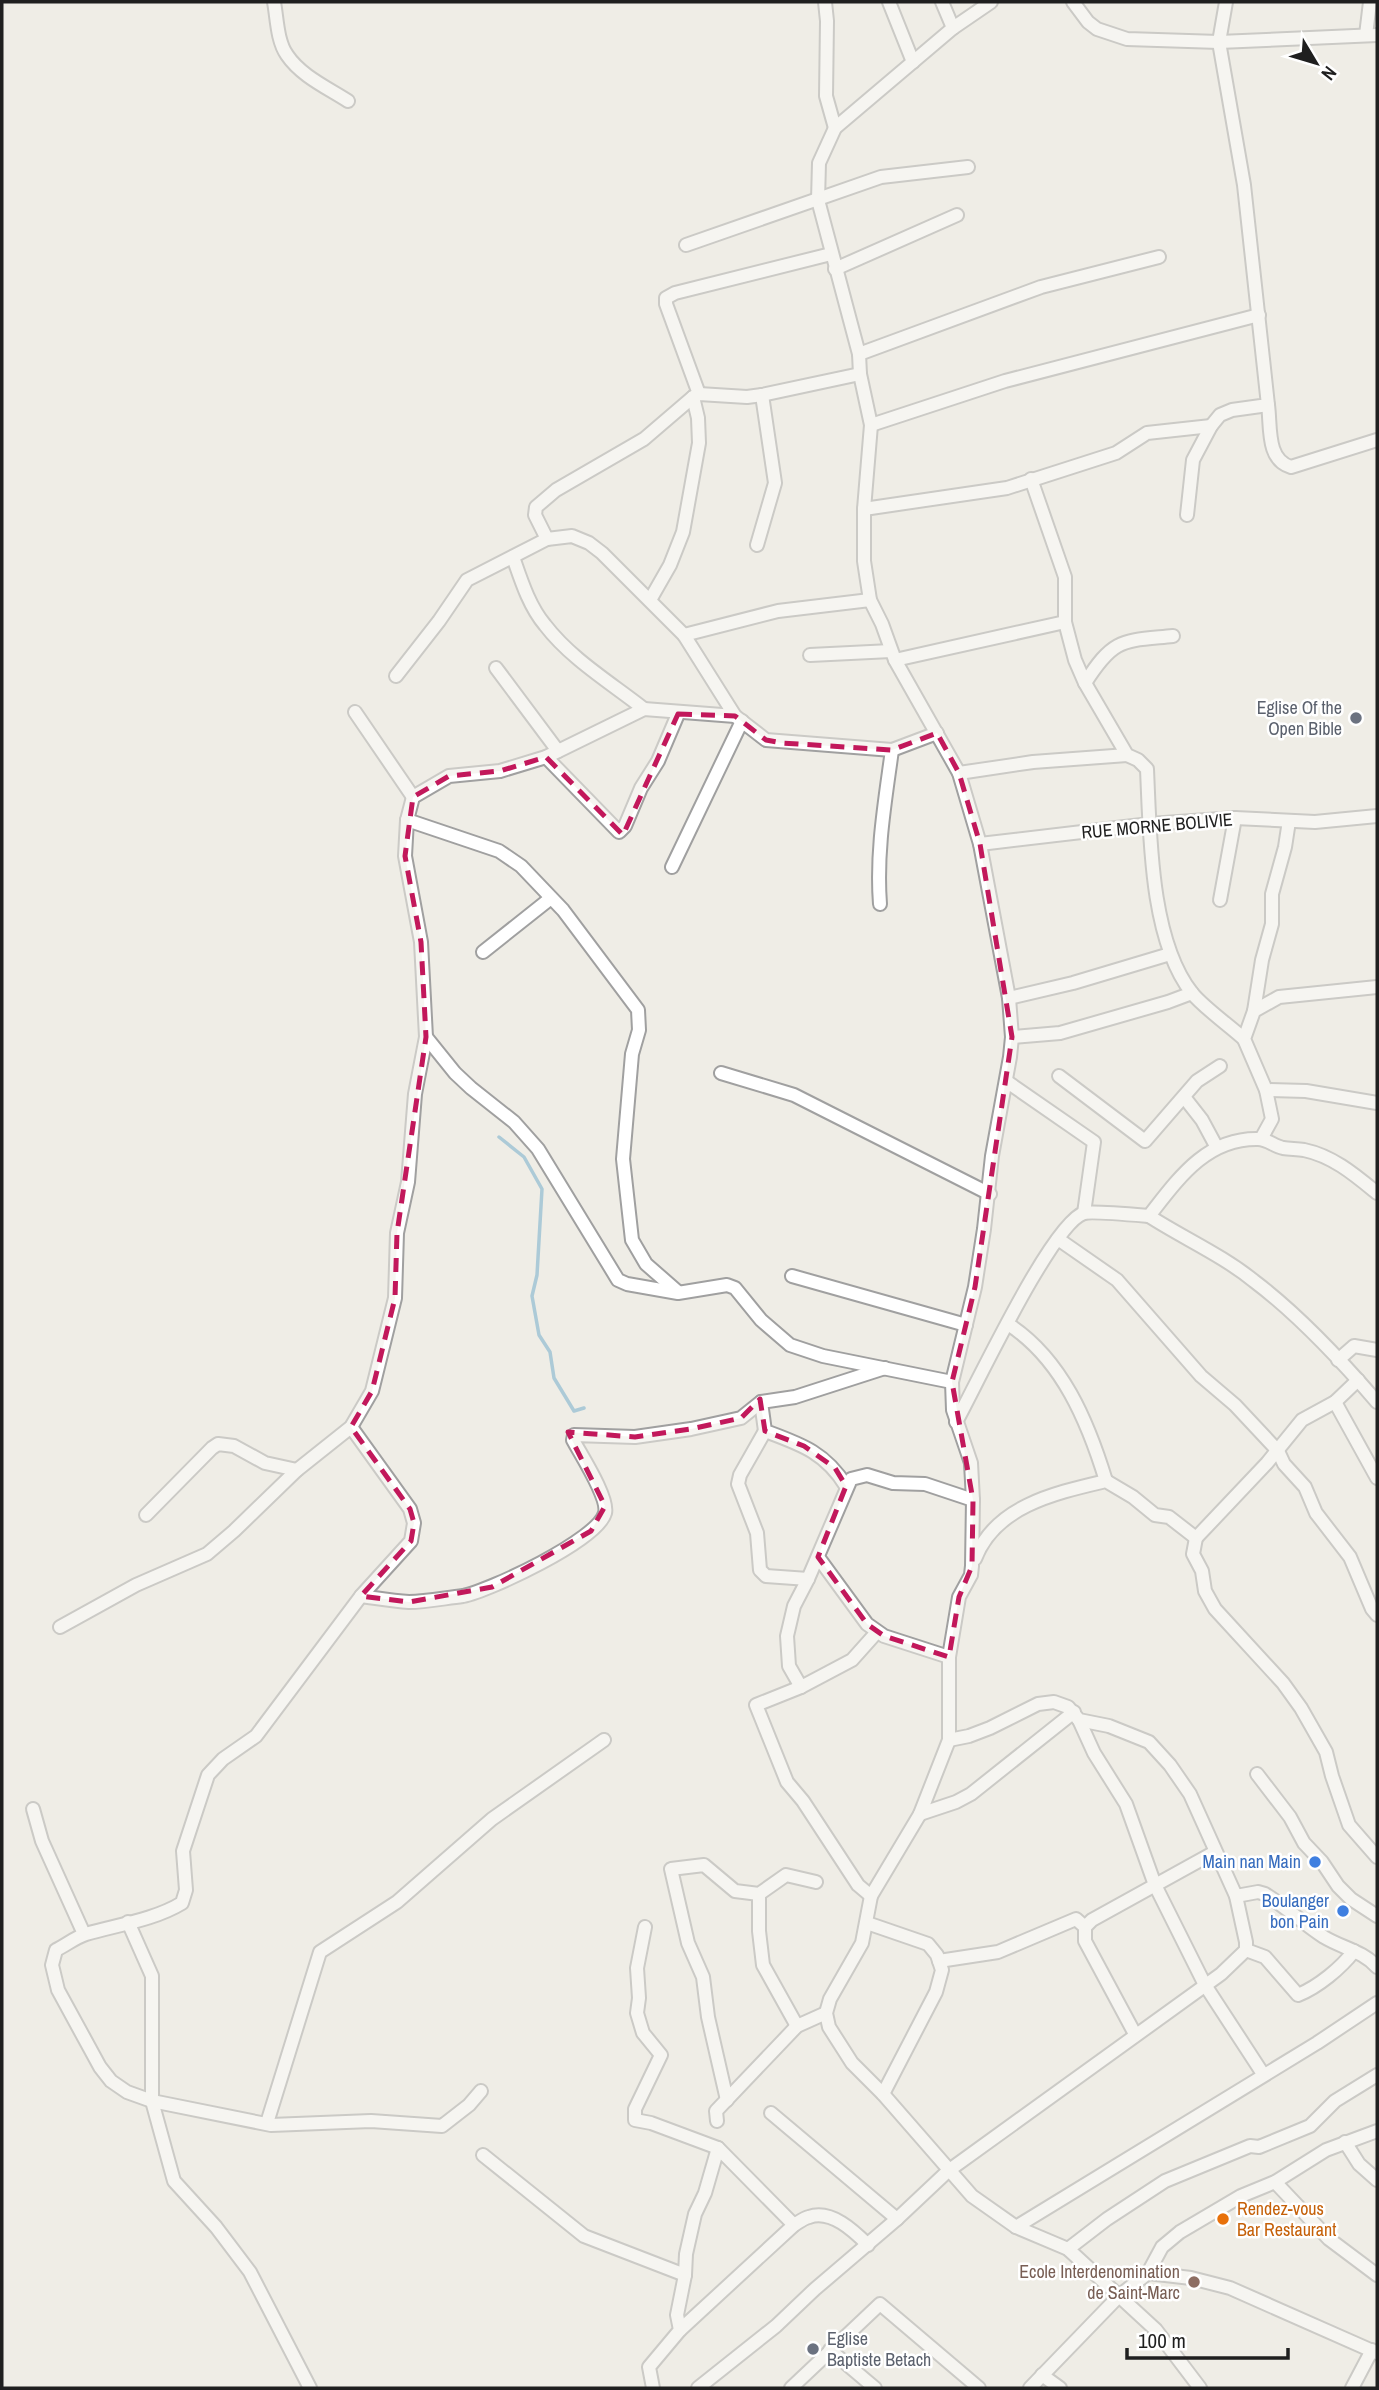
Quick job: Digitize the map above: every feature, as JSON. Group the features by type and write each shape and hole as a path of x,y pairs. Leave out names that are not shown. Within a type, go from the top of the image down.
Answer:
{"street":[{"path":"274,2 286,55 302,71 348,101"},
{"path":"825,2 826,96 835,128"},
{"path":"889,2 913,62"},
{"path":"942,2 953,28"},
{"path":"990,2 953,28 835,128 819,163 818,200 859,354 860,374 871,425 864,509 864,561 870,600 893,655 959,773 980,844 1009,998 1012,1037 992,1156 990,1194 975,1287 952,1382 953,1410 971,1463 973,1500 971,1575 959,1597 949,1657 949,1740 920,1814 871,1896 862,1943 830,1999 826,2012 829,2026 838,2044 852,2063 883,2094 972,2196 1016,2227 1068,2249 1156,2330 1200,2388"},
{"path":"1073,2 1097,29 1127,39 1219,42 1372,35 1370,2"},
{"path":"1226,2 1219,42 1244,185 1274,455 1283,465 1291,467 1377,440"},
{"path":"686,244 881,177 968,167"},
{"path":"835,269 957,215"},
{"path":"650,600 673,558 683,532 699,443 696,396 666,298 675,293 831,254"},
{"path":"859,354 1041,287 1159,257"},
{"path":"871,425 1005,381 1259,315"},
{"path":"547,539 535,515 536,507 556,490 644,439 696,396 762,395 860,374"},
{"path":"757,545 775,483 762,395"},
{"path":"1187,515 1194,460 1210,426 1220,415 1232,410 1269,405"},
{"path":"864,509 1007,488 1116,453 1147,433 1210,426"},
{"path":"1031,479 1065,577 1065,622 1075,660 1085,683 1127,755"},
{"path":"396,676 467,580 547,539 572,536 589,542 684,635 738,719 766,740 892,750 937,733"},
{"path":"513,557 526,592 544,624 570,652 644,709 738,719"},
{"path":"684,635 778,611 870,600"},
{"path":"810,655 893,655 1065,622"},
{"path":"1085,683 1110,649 1125,640 1174,636"},
{"path":"496,668 552,754 619,832 625,826 640,788 658,761 678,713"},
{"path":"60,1627 136,1585 208,1554 297,1471 351,1427 372,1391 395,1298 397,1233 408,1182 415,1094 426,1037 421,942 405,856 407,820 413,797 449,776 500,771 552,754 644,709"},
{"path":"355,712 413,797"},
{"path":"672,867 738,719"},
{"path":"880,904 877,869 892,750"},
{"path":"959,773 1033,762 1127,755 1138,760 1147,769 1155,884 1170,954 1192,993 1244,1039 1266,1090 1272,1119 1261,1139"},
{"name":"RUE MORNE BOLIVIE","path":"980,844 1150,824 1235,818 1315,822 1377,816"},
{"path":"1220,900 1235,818"},
{"path":"407,820 499,851 521,866 563,910 638,1010 639,1030 632,1054 623,1159 632,1240 646,1264 678,1293"},
{"path":"1244,1039 1254,1011 1262,960 1272,925 1272,894 1289,821"},
{"path":"483,952 551,898"},
{"path":"1009,998 1073,983 1170,954"},
{"path":"1254,1011 1279,997 1377,987"},
{"path":"1012,1037 1060,1033 1192,993"},
{"path":"426,1037 455,1073 514,1122 538,1149 618,1280 678,1293 727,1285 735,1288 761,1320 790,1345 813,1353 952,1382"},
{"path":"1059,1076 1145,1141 1197,1081 1220,1066"},
{"path":"721,1073 794,1095 990,1194"},
{"path":"1006,1081 1094,1142 1084,1213"},
{"path":"1266,1090 1306,1091 1377,1102"},
{"path":"1184,1097 1202,1120 1216,1146"},
{"path":"1149,1216 1176,1181 1216,1146 1261,1139 1280,1148 1304,1150 1326,1157 1348,1169 1377,1193"},
{"path":"956,1422 1035,1273 1067,1226 1084,1213 1149,1216 1209,1250 1254,1280 1284,1306 1377,1402"},
{"path":"1058,1239 1117,1280 1201,1376 1235,1405 1278,1451 1284,1464 1305,1487 1315,1513 1350,1557 1377,1615"},
{"path":"792,1276 966,1325"},
{"path":"1008,1324 1024,1334 1038,1349 1070,1391 1094,1442 1106,1481 1133,1497 1155,1515 1169,1517 1196,1538"},
{"path":"1338,1360 1353,1346 1377,1350"},
{"path":"361,1596 409,1602 466,1595 492,1587 580,1540 604,1517 605,1506 573,1440 574,1435 635,1437 691,1430 741,1418 761,1402 795,1397 885,1368"},
{"path":"1358,1380 1335,1402 1301,1420 1278,1451 1196,1538 1193,1554 1202,1571 1205,1591 1215,1609 1283,1683 1301,1708 1326,1752 1349,1825 1377,1857"},
{"path":"761,1402 765,1431 740,1475 738,1484 760,1541 760,1570 766,1576 808,1579"},
{"path":"1335,1402 1377,1478"},
{"path":"351,1427 410,1509 414,1523 411,1541 361,1596 256,1736 223,1759 208,1775 183,1851 186,1891 183,1903 170,1910 103,1931 84,1934 56,1950 52,1965 58,1990 100,2067 111,2081 127,2092 152,2101 267,2123 371,2121 442,2126 469,2105 481,2091"},
{"path":"765,1431 813,1451 835,1468 846,1486"},
{"path":"146,1515 218,1444 234,1446 265,1463 297,1471"},
{"path":"801,1687 789,1666 787,1636 794,1606 851,1479 867,1475 893,1483 925,1484 973,1500"},
{"path":"972,1566 978,1549 992,1529 1015,1511 1057,1494 1106,1481"},
{"path":"818,1557 867,1624 877,1632 949,1657"},
{"path":"871,1896 858,1885 803,1801 787,1782 757,1705 801,1687 852,1660 877,1632"},
{"path":"949,1740 970,1737 1038,1703 1054,1702 1068,1707 1077,1716 1094,1752 1126,1804 1156,1885 1205,1985 1262,2074"},
{"path":"920,1814 971,1794 1077,1716"},
{"path":"698,2388 776,2326 948,2171 1205,1985 1239,1959 1246,1950 1236,1896 1190,1794 1170,1765 1149,1742 1077,1716"},
{"path":"267,2123 320,1952 397,1902 492,1819 604,1740"},
{"path":"1257,1774 1290,1817 1304,1843 1322,1862 1338,1886 1351,1899 1377,1916"},
{"path":"33,1809 42,1841 84,1934"},
{"path":"1135,2034 1085,1941 1085,1927 1215,1852"},
{"path":"727,2100 708,2017 703,1976 688,1943 671,1869 704,1865 735,1891 760,1894 786,1875 816,1882"},
{"path":"1236,1896 1258,1892 1265,1894 1325,1937 1372,1961 1377,1967"},
{"path":"760,1894 759,1931 763,1965 797,2026"},
{"path":"939,1961 998,1952 1076,1919 1085,1927"},
{"path":"128,1922 152,1976 152,2101 174,2181 216,2227 250,2272 310,2388"},
{"path":"867,1923 928,1944 937,1955 942,1970 936,1992 883,2094"},
{"path":"645,1927 636,1968 639,1998 637,2013 643,2033 661,2055 635,2109 635,2120 651,2123 718,2148 794,2225"},
{"path":"1246,1950 1265,1957 1298,1995 1319,1983 1354,1951"},
{"path":"1016,2227 1262,2074 1375,2010"},
{"path":"717,2121 716,2111 797,2026 826,2012"},
{"path":"1068,2249 1107,2219 1165,2181 1250,2146 1259,2147 1310,2126 1335,2101 1377,2075"},
{"path":"772,2113 897,2219"},
{"path":"1030,2388 1119,2295 1147,2273 1162,2248 1180,2232 1241,2196 1275,2182 1326,2150 1377,2131"},
{"path":"1345,2143 1359,2164 1377,2180"},
{"path":"680,2330 677,2315 686,2254 695,2214 705,2193 718,2148"},
{"path":"483,2155 584,2236 685,2275"},
{"path":"1275,2182 1329,2239 1377,2275"},
{"path":"653,2388 649,2367 680,2330 794,2225 811,2215 835,2219 850,2227 868,2245"},
{"path":"1147,2273 1191,2278 1230,2288 1375,2352 1352,2388"},
{"path":"791,2388 880,2304 979,2388"},
{"path":"830,2350 875,2388"},
{"path":"1042,2375 1060,2388"}],"highlighted area":[{"path":"678,714 735,716 766,740 782,743 892,750 937,733 959,773 980,844 1012,1037 975,1287 952,1382 973,1500 972,1566 959,1597 949,1657 884,1636 867,1624 818,1557 846,1486 835,1468 804,1446 765,1431 760,1399 741,1418 691,1429 635,1437 568,1432 605,1506 591,1531 492,1587 409,1602 361,1596 411,1541 414,1523 410,1509 351,1427 372,1391 395,1298 397,1233 426,1037 421,942 405,856 413,797 449,776 500,771 546,757 623,835"}],"waterway":[{"path":"499,1137 524,1157 542,1189 537,1275 532,1296 539,1335 550,1352 554,1378 574,1411 584,1408"}],"place":[{"name":"Eglise Of the Open Bible","path":"1356,718"},
{"name":"Main nan Main","path":"1315,1862"},
{"name":"Boulanger bon Pain","path":"1343,1911"},
{"name":"Rendez-vous Bar Restaurant","path":"1223,2219"},
{"name":"Ecole Interdenomination de Saint-Marc","path":"1194,2282"},
{"name":"Eglise Baptiste Betach","path":"813,2349"}]}
